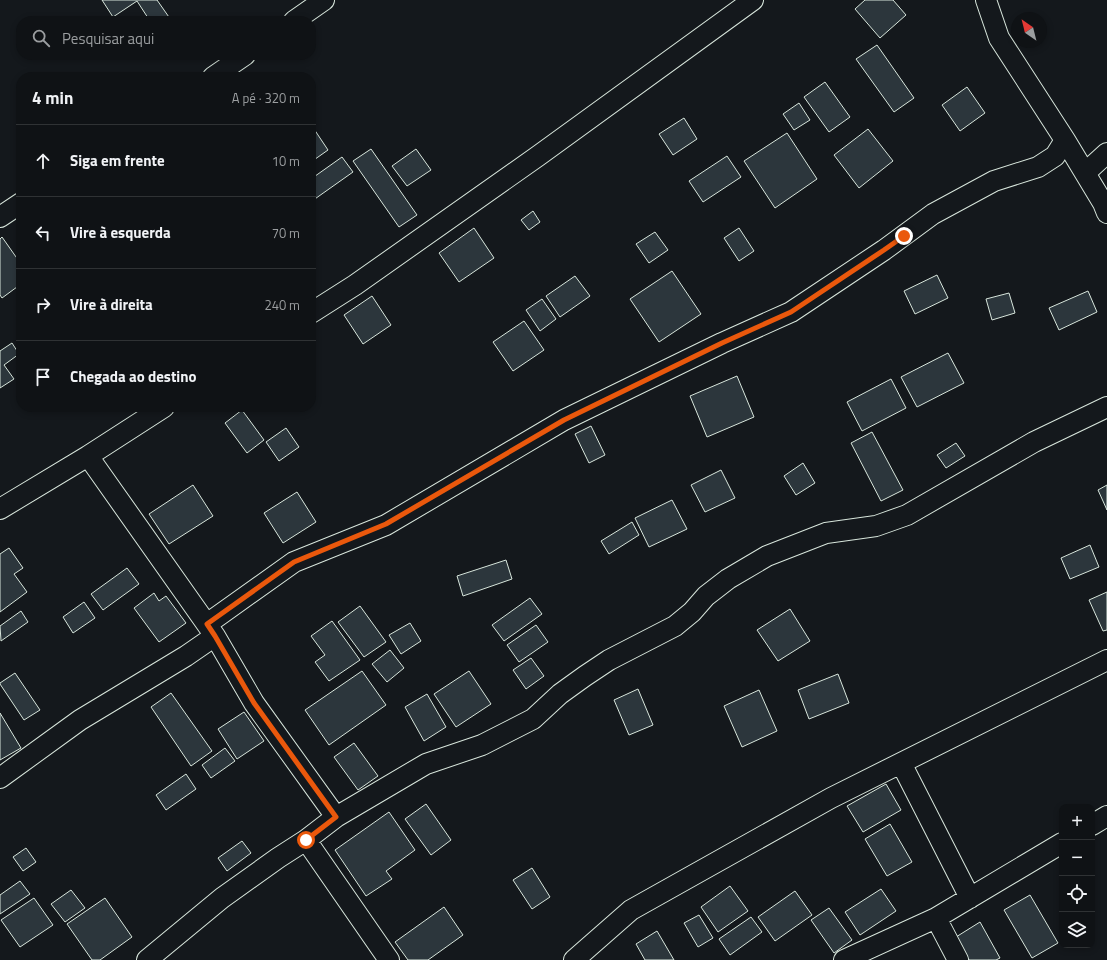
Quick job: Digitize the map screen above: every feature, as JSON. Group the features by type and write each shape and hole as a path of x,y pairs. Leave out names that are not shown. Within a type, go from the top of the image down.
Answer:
{"street":[{"path":"301,16 324,0"},
{"path":"316,310 355,285 538,156 753,0"},
{"path":"986,0 999,38 1104,203 1107,213"},
{"path":"220,72 238,60"},
{"path":"0,778 80,720 186,656 211,630 294,562 386,524 564,420 722,343 791,312 884,250 933,214 994,181 1038,167 1055,156 1065,140"},
{"path":"1085,173 1107,153"},
{"path":"0,217 16,206"},
{"path":"147,960 222,898 306,840 336,817 426,764 482,745 533,718 560,694 609,660 675,626 692,612 706,596 728,579 767,556 826,533 876,526 907,514 1034,442 1107,407"},
{"path":"0,509 88,456 156,412"},
{"path":"88,456 211,630 254,703 336,817"},
{"path":"574,960 631,910 831,798 1107,660"},
{"path":"901,763 970,898"},
{"path":"1095,823 1107,816"},
{"path":"306,840 389,960"},
{"path":"844,960 936,918 1059,845"},
{"path":"936,918 958,960"}],"building":[{"path":"102,0 157,0 168,16 147,16 137,1 112,16"},
{"path":"865,0 893,0 906,15 880,38 855,9"},
{"path":"877,45 914,98 894,112 856,59"},
{"path":"825,82 850,117 829,132 804,97"},
{"path":"967,87 985,113 960,131 942,105"},
{"path":"799,103 810,120 794,130 783,114"},
{"path":"684,118 697,139 673,155 659,134"},
{"path":"868,129 893,161 859,188 834,155"},
{"path":"316,132 328,150 316,158"},
{"path":"787,133 817,179 775,208 744,161"},
{"path":"371,149 417,215 399,227 353,161"},
{"path":"416,149 431,170 407,186 392,166"},
{"path":"727,156 741,177 703,202 689,181"},
{"path":"342,157 353,172 316,198 316,175"},
{"path":"533,211 540,222 529,230 521,220"},
{"path":"474,228 494,258 459,282 439,253"},
{"path":"739,228 754,251 739,261 724,238"},
{"path":"655,232 668,250 649,263 636,244"},
{"path":"2,237 16,257 16,288 2,298 0,295 0,239"},
{"path":"672,271 701,314 659,342 630,299"},
{"path":"937,275 948,298 915,314 904,291"},
{"path":"575,276 590,296 560,317 546,296"},
{"path":"1088,291 1097,312 1059,330 1049,308"},
{"path":"1009,293 1015,313 992,320 986,299"},
{"path":"372,296 391,325 363,344 344,315"},
{"path":"542,299 556,319 540,331 526,310"},
{"path":"524,321 544,350 513,371 493,342"},
{"path":"12,343 16,349 16,356 4,365 14,379 0,388 0,351"},
{"path":"948,353 964,383 917,407 901,377"},
{"path":"737,376 754,417 707,437 690,396"},
{"path":"891,379 906,408 862,431 847,402"},
{"path":"239,412 243,412 264,440 247,453 225,423"},
{"path":"591,426 605,455 589,463 575,434"},
{"path":"286,428 299,447 279,461 266,442"},
{"path":"872,432 903,490 881,501 851,443"},
{"path":"956,443 965,456 946,468 937,455"},
{"path":"803,463 815,483 796,495 784,476"},
{"path":"721,470 735,498 705,512 691,485"},
{"path":"193,485 213,516 169,544 149,514"},
{"path":"1107,485 1107,510 1098,490"},
{"path":"297,492 316,522 283,543 264,513"},
{"path":"672,500 687,529 649,547 635,518"},
{"path":"632,522 639,535 609,554 601,541"},
{"path":"1090,545 1099,567 1070,579 1061,558"},
{"path":"9,548 23,568 14,574 27,592 0,612 0,554"},
{"path":"506,560 512,579 463,596 457,576"},
{"path":"127,568 139,584 103,610 91,594"},
{"path":"1107,592 1107,630 1103,631 1089,600"},
{"path":"154,593 159,601 166,596 186,623 159,642 134,608"},
{"path":"530,598 542,614 504,641 492,625"},
{"path":"84,602 95,618 73,633 63,617"},
{"path":"360,606 386,642 364,657 338,622"},
{"path":"790,609 810,641 778,661 757,630"},
{"path":"21,611 28,622 1,641 0,626"},
{"path":"332,621 360,660 329,681 315,662 325,655 311,636"},
{"path":"410,623 421,641 401,654 389,635"},
{"path":"536,625 548,642 519,662 507,645"},
{"path":"390,650 404,668 387,682 372,664"},
{"path":"531,658 544,676 526,689 513,670"},
{"path":"362,671 386,705 329,745 305,710"},
{"path":"469,671 491,704 456,727 434,694"},
{"path":"15,673 40,710 24,720 0,684"},
{"path":"838,674 849,703 809,719 798,690"},
{"path":"638,689 653,725 629,735 614,700"},
{"path":"759,690 777,731 742,747 724,706"},
{"path":"171,693 212,751 191,766 151,707"},
{"path":"427,694 446,727 424,741 405,707"},
{"path":"244,712 264,741 237,759 218,729"},
{"path":"0,713 21,748 0,760"},
{"path":"354,743 378,776 358,790 334,757"},
{"path":"225,748 235,761 211,778 202,765"},
{"path":"186,774 196,789 166,810 156,795"},
{"path":"886,784 901,810 863,832 847,806"},
{"path":"426,804 451,840 431,855 405,819"},
{"path":"389,812 415,850 386,871 392,879 366,896 335,850"},
{"path":"890,824 912,862 887,876 865,839"},
{"path":"242,841 251,853 227,871 218,858"},
{"path":"26,848 36,862 23,871 13,857"},
{"path":"532,868 550,897 532,909 513,880"},
{"path":"20,881 30,894 0,914 0,895"},
{"path":"730,886 748,911 718,932 701,907"},
{"path":"881,889 896,911 860,935 845,912"},
{"path":"71,890 85,908 65,922 51,904"},
{"path":"795,891 812,915 775,941 758,917"},
{"path":"1030,895 1058,943 1032,958 1004,910"},
{"path":"34,898 53,925 20,947 1,920"},
{"path":"105,898 132,937 100,960 92,960 67,924"},
{"path":"444,907 463,935 428,960 408,960 395,942"},
{"path":"829,908 852,940 834,953 811,920"},
{"path":"699,915 713,938 698,947 684,923"},
{"path":"751,917 762,932 730,955 719,939"},
{"path":"980,922 1000,958 996,960 969,960 956,937"},
{"path":"657,931 674,960 645,960 636,944"}],"route":[{"path":"306,840 336,817 254,703 207,624 294,562 386,524 564,420 722,343 791,312 904,236"}]}
